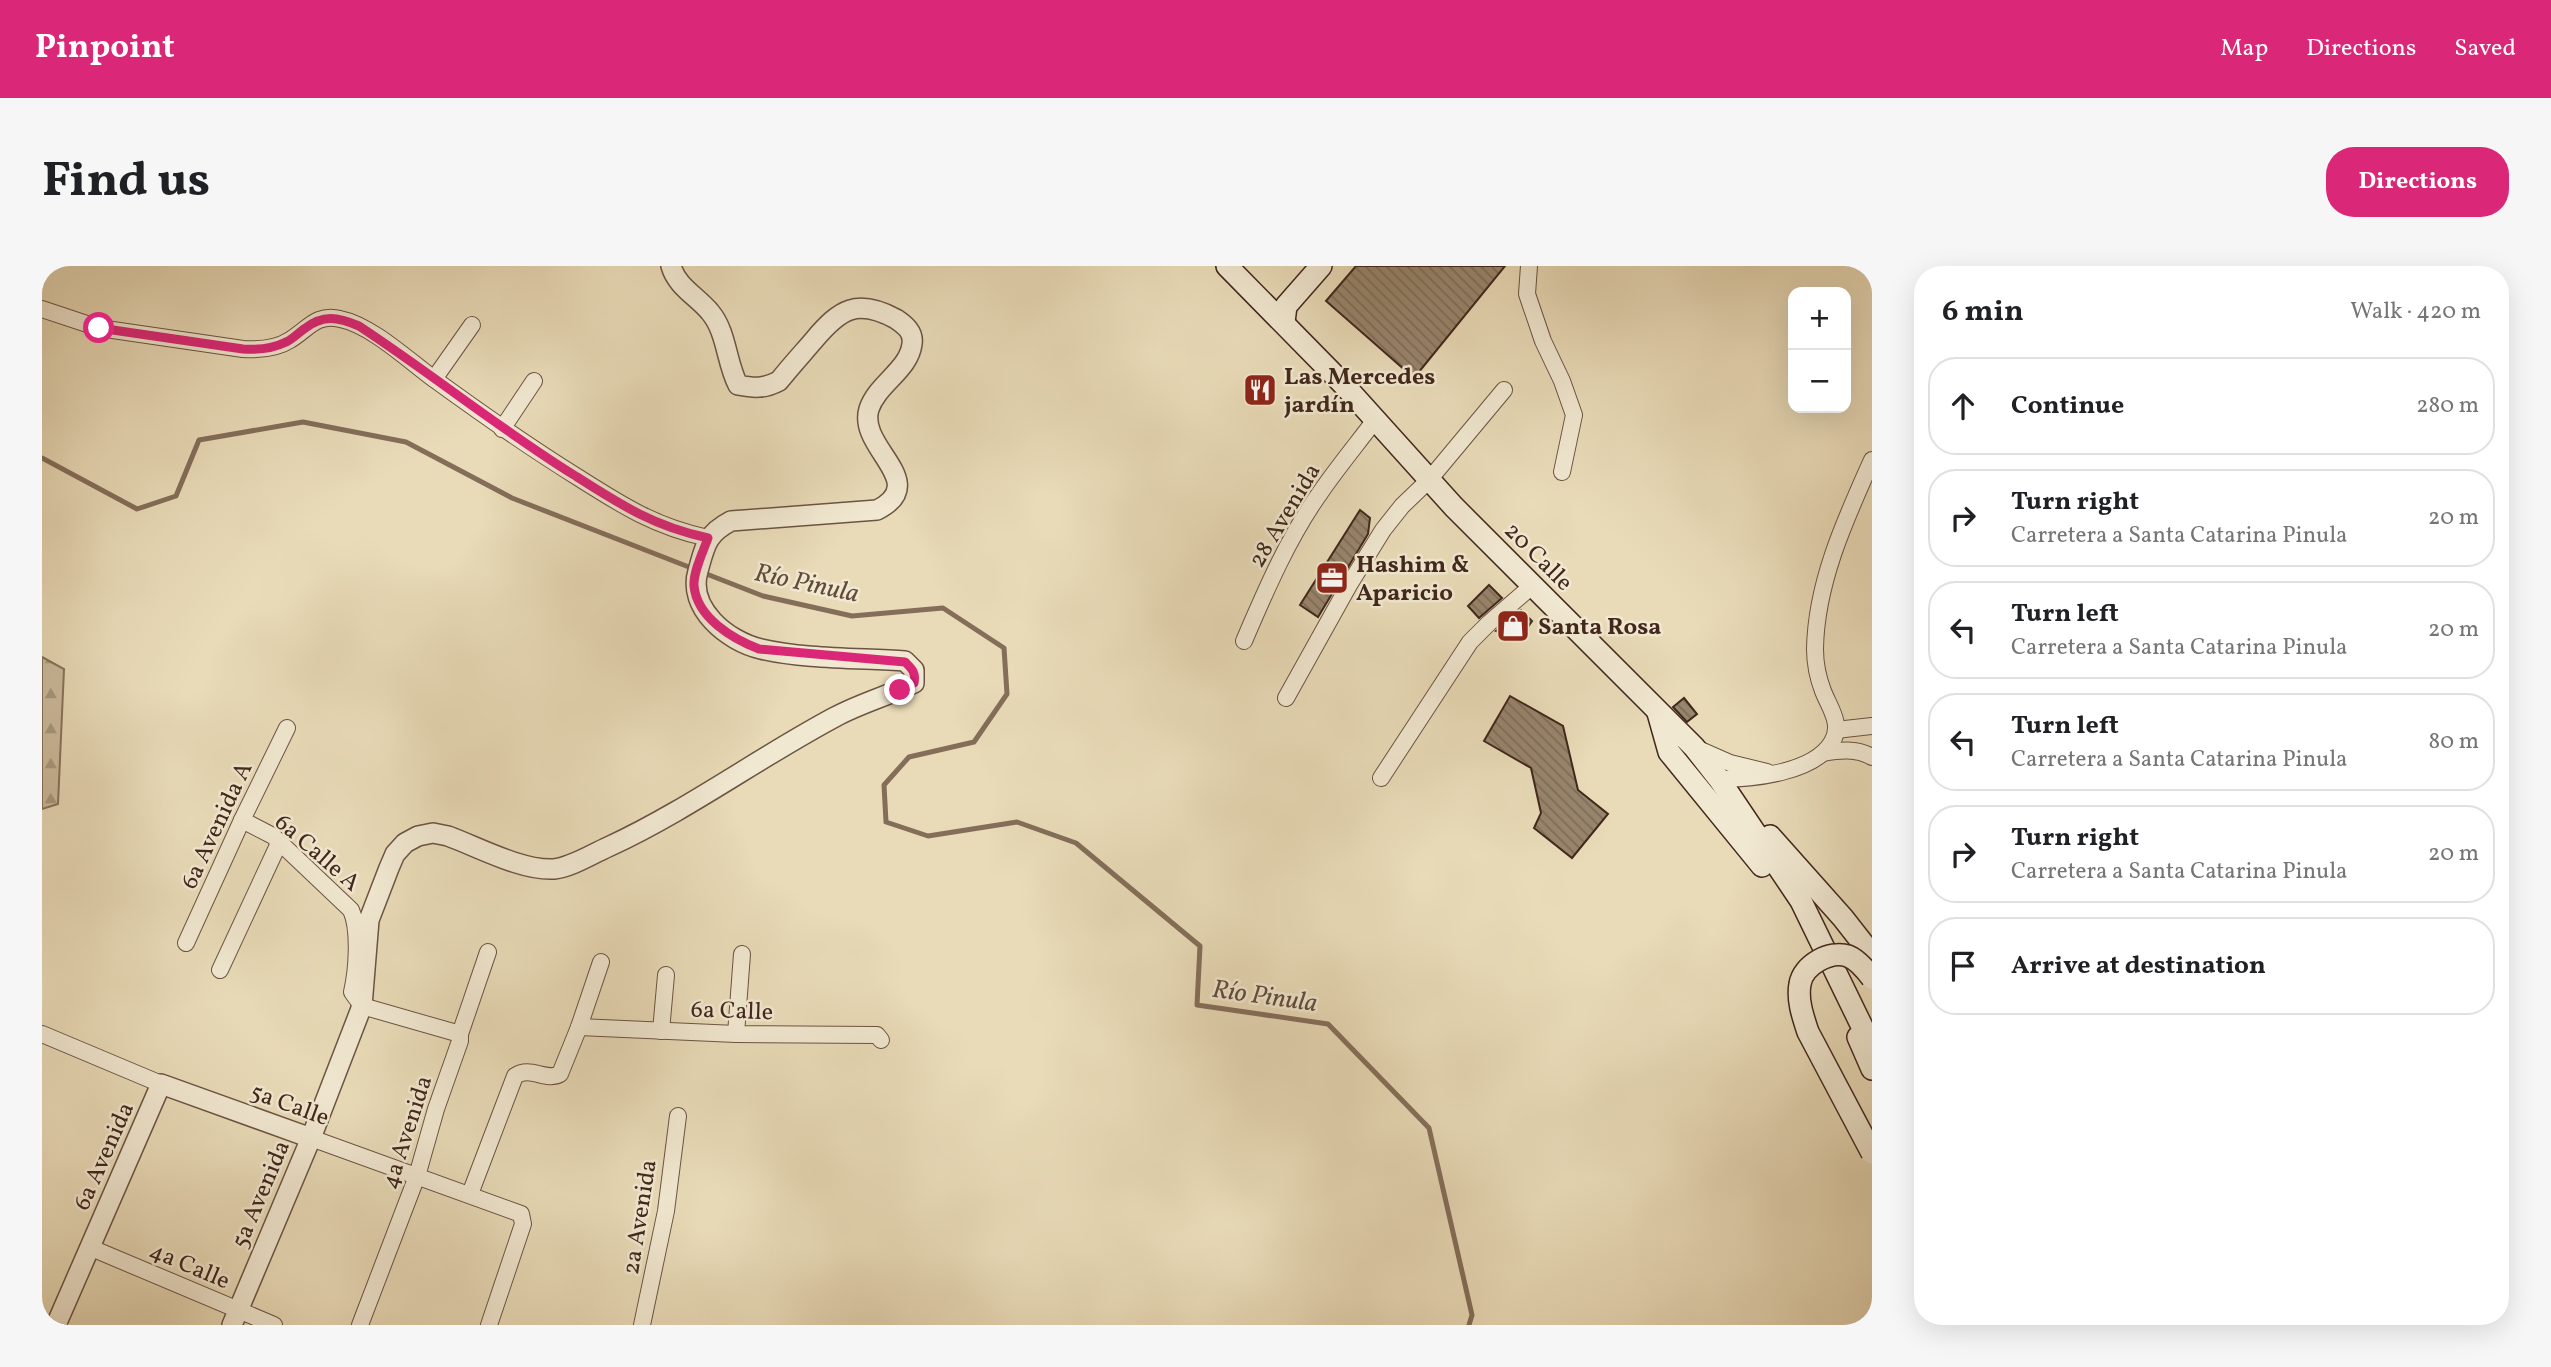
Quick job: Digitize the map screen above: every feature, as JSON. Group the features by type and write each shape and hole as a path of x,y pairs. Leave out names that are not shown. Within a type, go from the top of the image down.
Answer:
{"main road":[{"name":"20 Calle","path":"1227,266 1284,322 1454,508 1694,747 1742,812 1801,901 1872,1047"},
{"path":"1261,299 1281,294 1305,266"},
{"path":"1284,322 1286,306 1321,266"},
{"path":"1657,711 1669,752 1771,877 1799,921 1872,1069"},
{"path":"1742,812 1775,841 1860,937 1872,955"},
{"path":"1872,978 1849,956 1836,954 1811,965 1800,982 1801,1013 1808,1032 1872,1153"}],"street":[{"path":"42,309 99,328 263,350 288,342 314,321 328,317 343,319 376,337 502,429 637,514 705,546 716,529 731,521 877,510 888,504 897,488 897,475 872,438 867,419 868,410 877,393 910,355 913,340 906,325 883,312 850,309 831,320 779,381 768,387 738,385 719,325 710,312 676,279 671,266"},
{"path":"1529,266 1527,293 1543,341 1574,415 1562,472"},
{"path":"434,379 472,325"},
{"path":"502,429 534,381"},
{"path":"1286,698 1383,530 1402,506 1429,480 1504,390"},
{"name":"28 Avenida","path":"1244,641 1277,566 1301,522 1320,492 1375,420"},
{"path":"1719,779 1742,779 1800,767 1823,753 1833,741 1836,730 1832,710 1823,693 1817,671 1815,650 1818,620 1828,568 1872,460"},
{"name":"5a Avenida","path":"235,1317 311,1138 362,1006 369,920 395,854 405,843 418,836 433,833 448,836 535,869 557,869 623,840 715,789 834,717 868,700 914,683 914,670 905,662 783,653 759,649 741,642 710,617 699,604 694,585 705,546"},
{"path":"1381,778 1470,642 1489,622 1532,586"},
{"path":"1836,730 1872,726"},
{"name":"6a Avenida A","path":"186,943 242,820 288,728"},
{"path":"1694,747 1730,763 1773,773"},
{"path":"1823,753 1843,750 1869,754 1872,757"},
{"name":"6a Calle A","path":"242,820 273,836 351,910 357,930 352,992 362,1006"},
{"path":"220,971 279,843"},
{"name":"4a Avenida","path":"360,1325 417,1176 436,1109 488,952"},
{"path":"736,1034 742,954"},
{"path":"470,1194 515,1076 529,1071 554,1077 560,1074 601,962"},
{"path":"661,1031 666,975"},
{"path":"362,1006 460,1034"},
{"name":"6a Calle","path":"579,1027 736,1034 877,1035 881,1040"},
{"name":"5a Calle","path":"42,1034 162,1084 517,1211 523,1217 523,1224 489,1325"},
{"name":"6a Avenida","path":"55,1325 162,1084"},
{"name":"2a Avenida","path":"642,1325 666,1211 678,1116"},
{"name":"4a Calle","path":"89,1247 235,1317 274,1325"}],"green space":[{"path":"42,657 64,669 58,804 42,809"}],"building":[{"path":"1356,266 1505,266 1414,378 1326,301"},
{"name":"Hashim & Aparicio","path":"1360,510 1370,518 1368,534 1318,617 1300,605"},
{"path":"1489,585 1502,598 1479,618 1468,606"},
{"name":"Santa Rosa","path":"1521,610 1532,621 1519,640 1496,631"},
{"path":"1510,696 1563,726 1578,790 1608,814 1572,858 1534,828 1541,813 1531,768 1484,741"},
{"path":"1684,698 1697,714 1687,722 1673,707"}],"waterway":[{"name":"Río Pinula","path":"42,458 137,509 176,496 199,440 303,422 406,442 512,498 694,569"},
{"name":"Río Pinula","path":"704,573 763,596 852,616 943,608 1004,648 1007,694 974,742 909,757 884,785 886,822 928,836 1017,822 1076,843 1200,946 1197,1005 1328,1024 1429,1128 1472,1315 1469,1325"}],"place":[{"name":"Las Mercedes jardín","path":"1260,390"},
{"name":"Hashim & Aparicio","path":"1332,578"},
{"name":"Santa Rosa","path":"1513,626"}],"route":[{"path":"99,328 263,350 288,342 314,321 328,317 343,319 359,326 522,443 637,514 678,531 708,538 694,585 699,604 725,631 741,642 759,649 783,653 905,662 914,670 914,683 900,690"}]}
